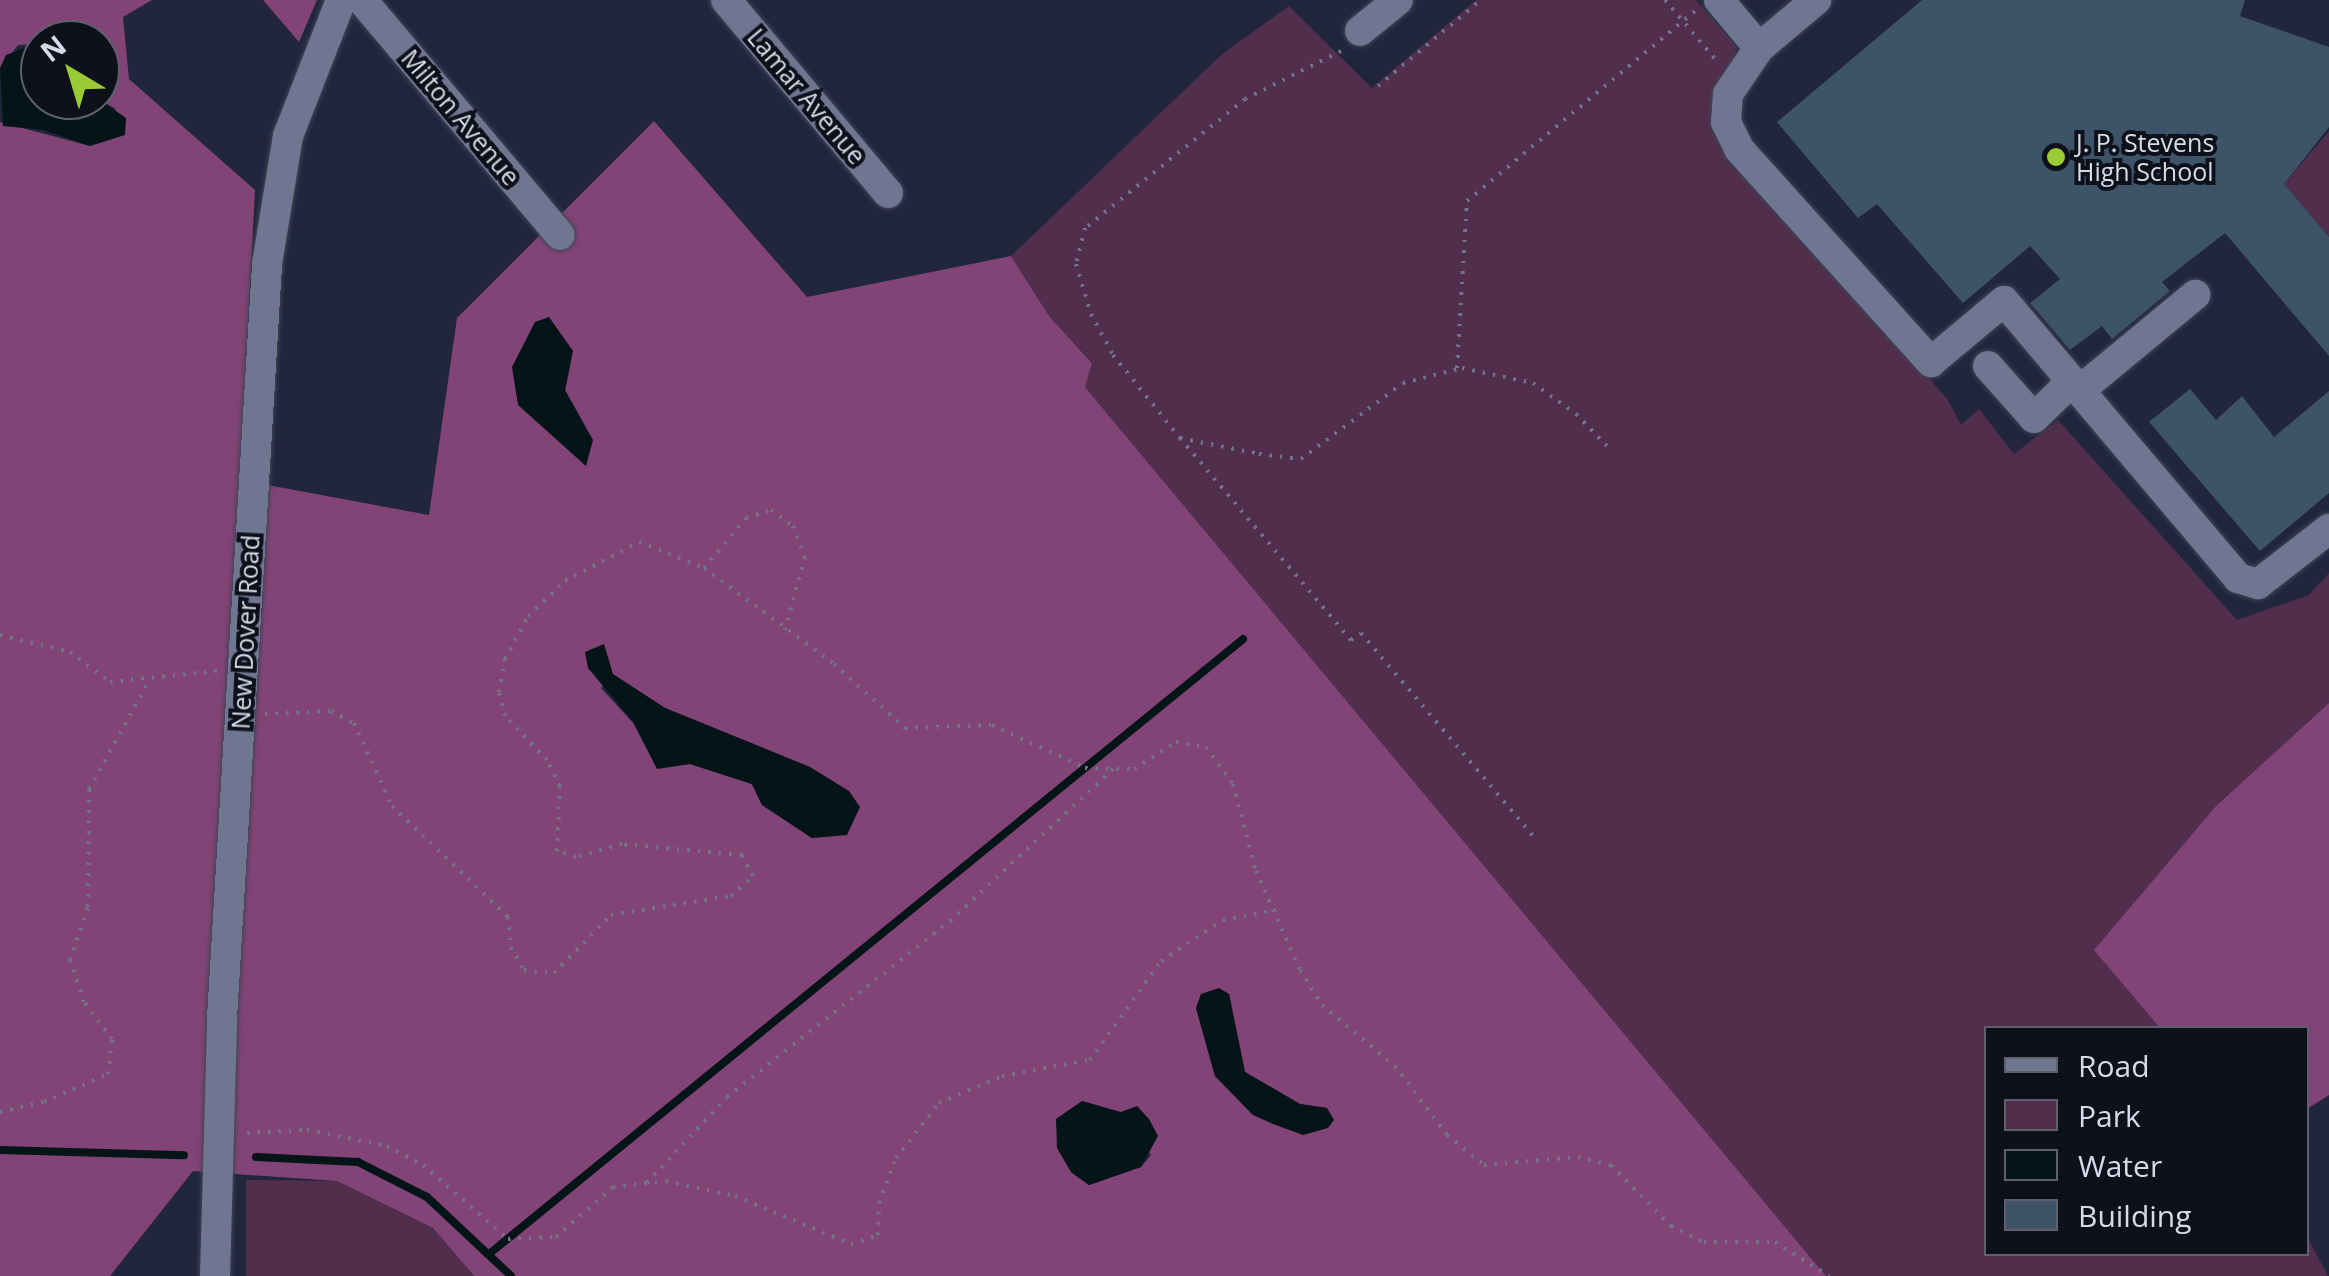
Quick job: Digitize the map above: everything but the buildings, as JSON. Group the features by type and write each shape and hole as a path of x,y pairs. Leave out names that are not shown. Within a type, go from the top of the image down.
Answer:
{"street":[{"name":"New Dover Road","path":"215,1276 217,1135 273,209 298,105 342,0"},
{"name":"Milton Avenue","path":"362,0 560,235"},
{"name":"Lamar Avenue","path":"726,0 888,193"},
{"path":"1353,40 1398,0"},
{"path":"1816,0 1759,48 1728,94 1726,122 1740,149 1931,362 2004,301 2238,578 2258,584 2329,529"},
{"path":"1710,2 1759,48"},
{"path":"1988,366 2034,418 2194,295"}],"path":[{"path":"1378,86 1481,0"},
{"path":"1665,0 1726,72"},
{"path":"1457,368 1467,201 1710,2"},
{"path":"1353,40 1245,99 1079,237 1076,264 1091,314 1113,355 1352,640 1361,632 1536,838"},
{"path":"1180,438 1301,459 1375,399 1433,372 1457,368 1532,383 1576,414 1612,451"},
{"path":"704,568 746,518 771,510 793,526 805,557 785,630"},
{"path":"241,718 294,709 330,711 354,723 392,806 508,917 511,946 524,970 554,974 611,915 730,896 753,876 742,855 622,844 576,857 557,850 560,786 546,760 505,716 499,692 505,659 528,616 605,555 639,542 704,568 905,728 992,725 1082,768 1134,769 1176,742 1206,747 1233,784 1256,870 1322,1005 1395,1066 1447,1135 1484,1164 1578,1157 1610,1165 1671,1226 1704,1242 1775,1242 1829,1276"},
{"path":"0,634 70,652 110,682 149,681 243,666"},
{"path":"0,1112 44,1102 108,1074 112,1039 84,1002 70,960 88,907 89,789 149,681"},
{"path":"647,1183 727,1097 950,920 1112,768"},
{"path":"217,1135 307,1130 387,1146 424,1165 508,1239 556,1238 613,1187 647,1183 734,1196 851,1244 878,1235 879,1203 896,1158 939,1103 1002,1076 1090,1060 1161,961 1222,920 1277,910"}],"green space":[{"path":"1476,0 1696,0 1736,46 1722,141 1948,400 1961,425 1979,409 2014,454 2058,420 2237,620 2309,595 2329,573 2329,703 2216,806 2095,949 2158,1026 1984,1026 1984,1256 2309,1256 2309,1240 2328,1276 1826,1276 1085,387 1092,362 1049,316 1011,256 1221,55 1289,6 1372,88"},
{"path":"2329,131 2329,237 2284,184"},
{"path":"246,1180 337,1181 433,1228 474,1276 246,1276"}],"shaded area":[{"path":"0,0 152,0 123,17 129,79 255,190 240,480 429,515 457,318 654,121 807,297 1011,256 1049,316 1092,363 1085,387 1826,1276 474,1276 433,1228 337,1181 193,1171 110,1276 0,1276 0,122 90,146 108,120 120,120 120,20 20,20 18,45 0,68","holes":["573,351 565,391 586,466 554,435","612,674 665,708 810,767 812,838 762,805 752,784 690,764 657,768 633,723 601,688","1229,994 1245,1072 1300,1104 1327,1108 1253,1115 1215,1076 1196,1008","1082,1101 1121,1113 1151,1155 1141,1167 1089,1185 1071,1172"]},
{"path":"263,0 317,0 299,42"},
{"path":"2329,703 2329,1095 2309,1108 2309,1026 2158,1026 2094,950 2216,806"}],"water":[{"path":"20,50 20,120 120,120 120,114 126,118 125,135 90,146 43,130 3,126 0,68 6,55"},
{"path":"549,317 573,351 565,390 593,440 586,466 518,405 512,367 535,322"},
{"path":"604,644 613,674 665,708 810,767 849,791 860,807 847,835 812,838 762,805 752,784 690,764 657,769 634,723 588,668 585,652"},
{"path":"1219,988 1229,994 1245,1072 1300,1104 1327,1108 1334,1120 1328,1128 1303,1135 1253,1115 1215,1076 1196,1008 1201,994"},
{"path":"1082,1101 1121,1112 1137,1106 1149,1119 1158,1136 1141,1167 1089,1185 1071,1172 1057,1148 1056,1119"}],"waterway":[{"path":"489,1254 1243,639"},
{"path":"0,1150 184,1155"},
{"path":"256,1157 358,1162 427,1197 511,1276"}],"place":[{"name":"J. P. Stevens High School","path":"2056,157"}]}
